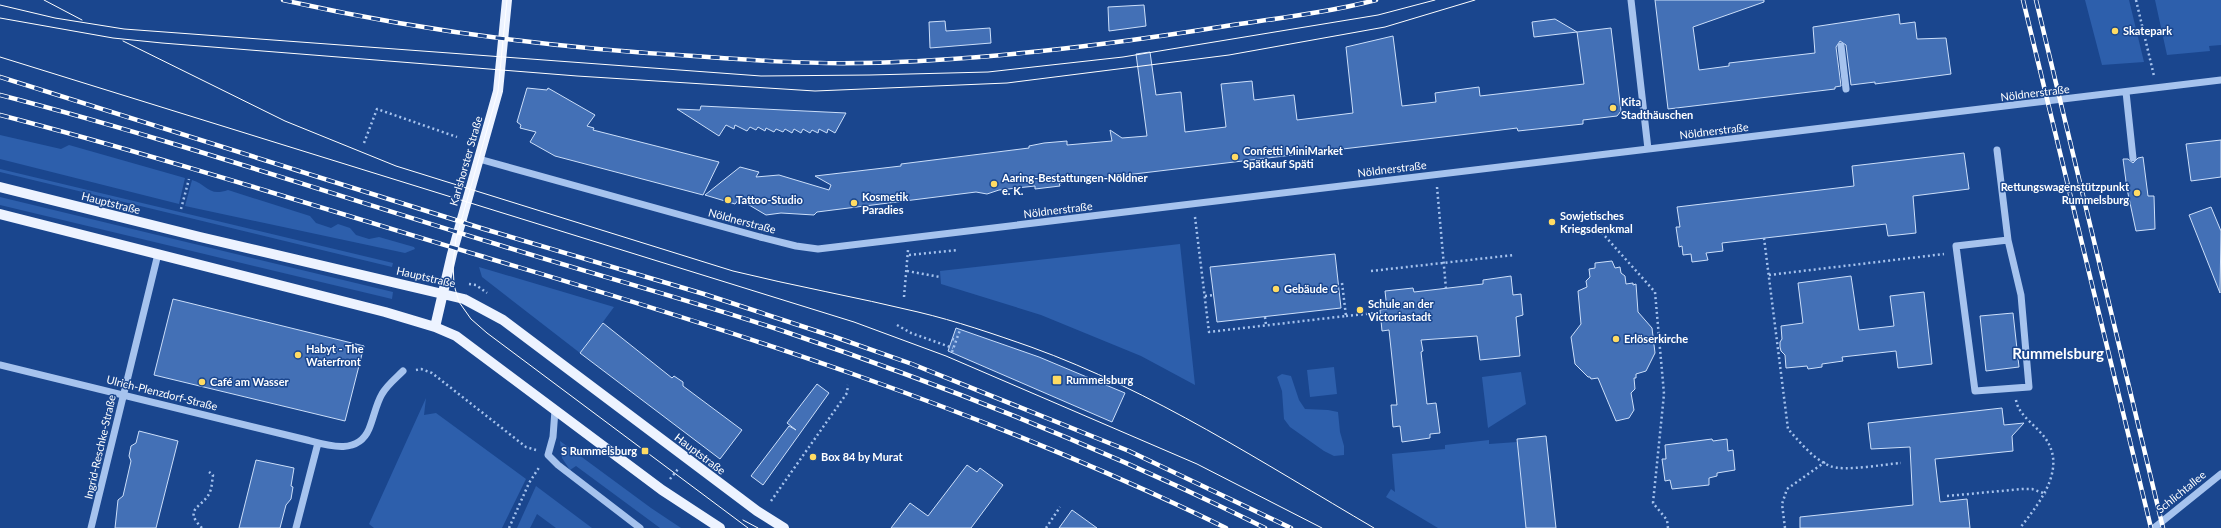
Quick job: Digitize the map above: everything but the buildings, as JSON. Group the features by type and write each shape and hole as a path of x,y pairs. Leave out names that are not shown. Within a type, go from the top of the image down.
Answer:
{"main road":[{"name":"Karlshorster Straße","path":"435,327 442,293 501,76 507,0"},
{"name":"Hauptstraße","path":"0,187 200,237 464,299 503,320 757,511 784,528"},
{"path":"0,214 385,312 435,327 456,336 662,490 720,528"}],"street":[{"path":"1631,0 1648,149"},
{"path":"1841,46 1846,89"},
{"name":"Nöldnerstraße","path":"479,159 796,246 818,249 906,240 1648,149 2157,89 2221,80"},
{"path":"2126,92 2133,158"},
{"path":"1997,150 2008,240 2021,295 2029,387 1975,391 1956,246 2008,240"},
{"name":"Ingrid-Reschke-Straße","path":"92,528 158,254"},
{"name":"Ulrich-Plenzdorf-Straße","path":"0,365 318,443 344,447 355,444 363,438 369,430 382,392 403,371"},
{"path":"555,410 553,437 548,455 558,465 640,528"},
{"path":"296,528 318,443"},
{"name":"Schlichtallee","path":"2154,528 2221,474"}],"path":[{"path":"2136,0 2157,89"},
{"path":"364,143 377,109 457,137"},
{"path":"1436,175 1446,289"},
{"path":"181,209 189,179"},
{"path":"1193,205 1209,332 1375,314"},
{"path":"1595,225 1655,292 1664,394 1653,503 1667,520 1668,528"},
{"path":"1764,238 1788,429 1805,449 1830,466 1851,468 1901,463"},
{"path":"904,297 909,255 906,240"},
{"path":"909,255 958,250"},
{"path":"1769,275 1957,252"},
{"path":"1371,271 1514,255"},
{"path":"907,271 940,277"},
{"path":"1339,283 1342,282 1346,316"},
{"path":"1205,296 1214,295"},
{"path":"1265,317 1266,325"},
{"path":"897,325 911,333 953,348"},
{"path":"952,352 960,330"},
{"path":"952,339 956,340"},
{"path":"403,371 421,369 432,373 526,447 548,455 529,483 509,528"},
{"path":"771,501 847,394 848,385"},
{"path":"2014,389 2016,403 2023,414 2042,435 2050,448 2053,464 2046,494 2020,528"},
{"path":"1786,528 1782,504 1787,490 1824,462"},
{"path":"671,478 680,465"},
{"path":"202,528 194,517 194,511 197,505 211,492 213,475 209,472"},
{"path":"1946,496 2022,488 2032,489 2046,494"},
{"path":"1046,528 1060,507"}],"shaded area":[{"name":"Skatepark","path":"2085,0 2129,0 2144,62 2102,65"},
{"path":"2155,0 2221,0 2221,45 2209,46 2210,51 2167,55"},
{"path":"0,135 61,149 69,145 185,178 179,204 0,159"},
{"path":"0,169 393,263 392,267 0,172"},
{"path":"192,180 212,191 221,192 228,190 310,216 316,223 331,228 338,224 350,228 356,235 369,239 379,237 414,247 415,249 405,253 185,206"},
{"path":"0,197 393,292 392,299 0,205"},
{"path":"1180,244 1195,385 1141,356 1041,315 941,284 940,271"},
{"path":"479,267 614,307 580,353 482,277"},
{"path":"1334,367 1337,394 1310,397 1307,370"},
{"path":"1521,372 1526,404 1488,428 1482,377"},
{"path":"1282,374 1291,376 1299,400 1305,409 1338,412 1340,432 1344,446 1344,455 1334,456 1324,451 1290,427 1284,419 1282,391 1277,377"},
{"path":"426,398 424,415 436,413 526,479 502,528 374,528 369,524"},
{"path":"1489,440 1489,444 1517,442 1526,528 1438,528 1386,497 1391,489 1395,492 1392,454 1445,449 1445,445"},
{"path":"560,441 651,508 681,528 660,528 576,466 570,470 562,458"},
{"path":"536,486 592,528 556,528 537,514 530,528 517,528"}],"tram line":[{"path":"44,0 82,20"},
{"path":"507,0 498,91 456,239 453,263 454,285 459,302 471,319 487,333 748,528"},
{"path":"0,5 55,18 124,29 761,76 988,72 1123,57 1378,15 1435,0"},
{"path":"0,18 113,38 162,43 577,76 815,91 1007,83 1229,55 1385,27 1475,0"},
{"path":"123,41 285,121 396,166 733,271 932,316 975,328 1031,347 1076,365 1164,406 1374,528"},
{"path":"0,57 854,322 946,356 1197,464 1322,528"},
{"path":"743,520 758,528"}],"railway":[{"path":"283,0 385,21 487,37 539,43 642,53 735,59 839,63 903,62 990,56 1077,47 1164,36 1292,16 1376,0"},
{"path":"2023,0 2151,528"},
{"path":"2036,0 2163,528"},
{"path":"0,77 484,229 704,294 835,337 912,364 1129,451 1291,528"},
{"path":"0,95 125,129 786,332 908,375 1028,422 1148,473 1265,528"},
{"path":"0,115 241,183 576,284 765,344 952,410 1136,486 1226,528"}],"place":[{"name":"Skatepark","path":"2115,31"},
{"name":"Kita Stadthäuschen","path":"1613,108"},
{"name":"Confetti MiniMarket Spätkauf Späti","path":"1235,157"},
{"name":"Aaring-Bestattungen-Nöldner e. K.","path":"994,184"},
{"name":"Rettungswagenstützpunkt Rummelsburg","path":"2137,193"},
{"name":"Tattoo-Studio","path":"728,200"},
{"name":"Kosmetik Paradies","path":"854,203"},
{"name":"Sowjetisches Kriegsdenkmal","path":"1552,222"},
{"name":"Gebäude C","path":"1276,289"},
{"name":"Schule an der Victoriastadt","path":"1360,310"},
{"name":"Erlöserkirche","path":"1616,339"},
{"name":"Habyt - The Waterfront","path":"298,355"},
{"name":"Rummelsburg","path":"1057,380"},
{"name":"Café am Wasser","path":"202,382"},
{"name":"S Rummelsburg","path":"645,451"},
{"name":"Box 84 by Murat","path":"813,457"}],"district":[{"name":"Rummelsburg","path":"2058,354"}]}
